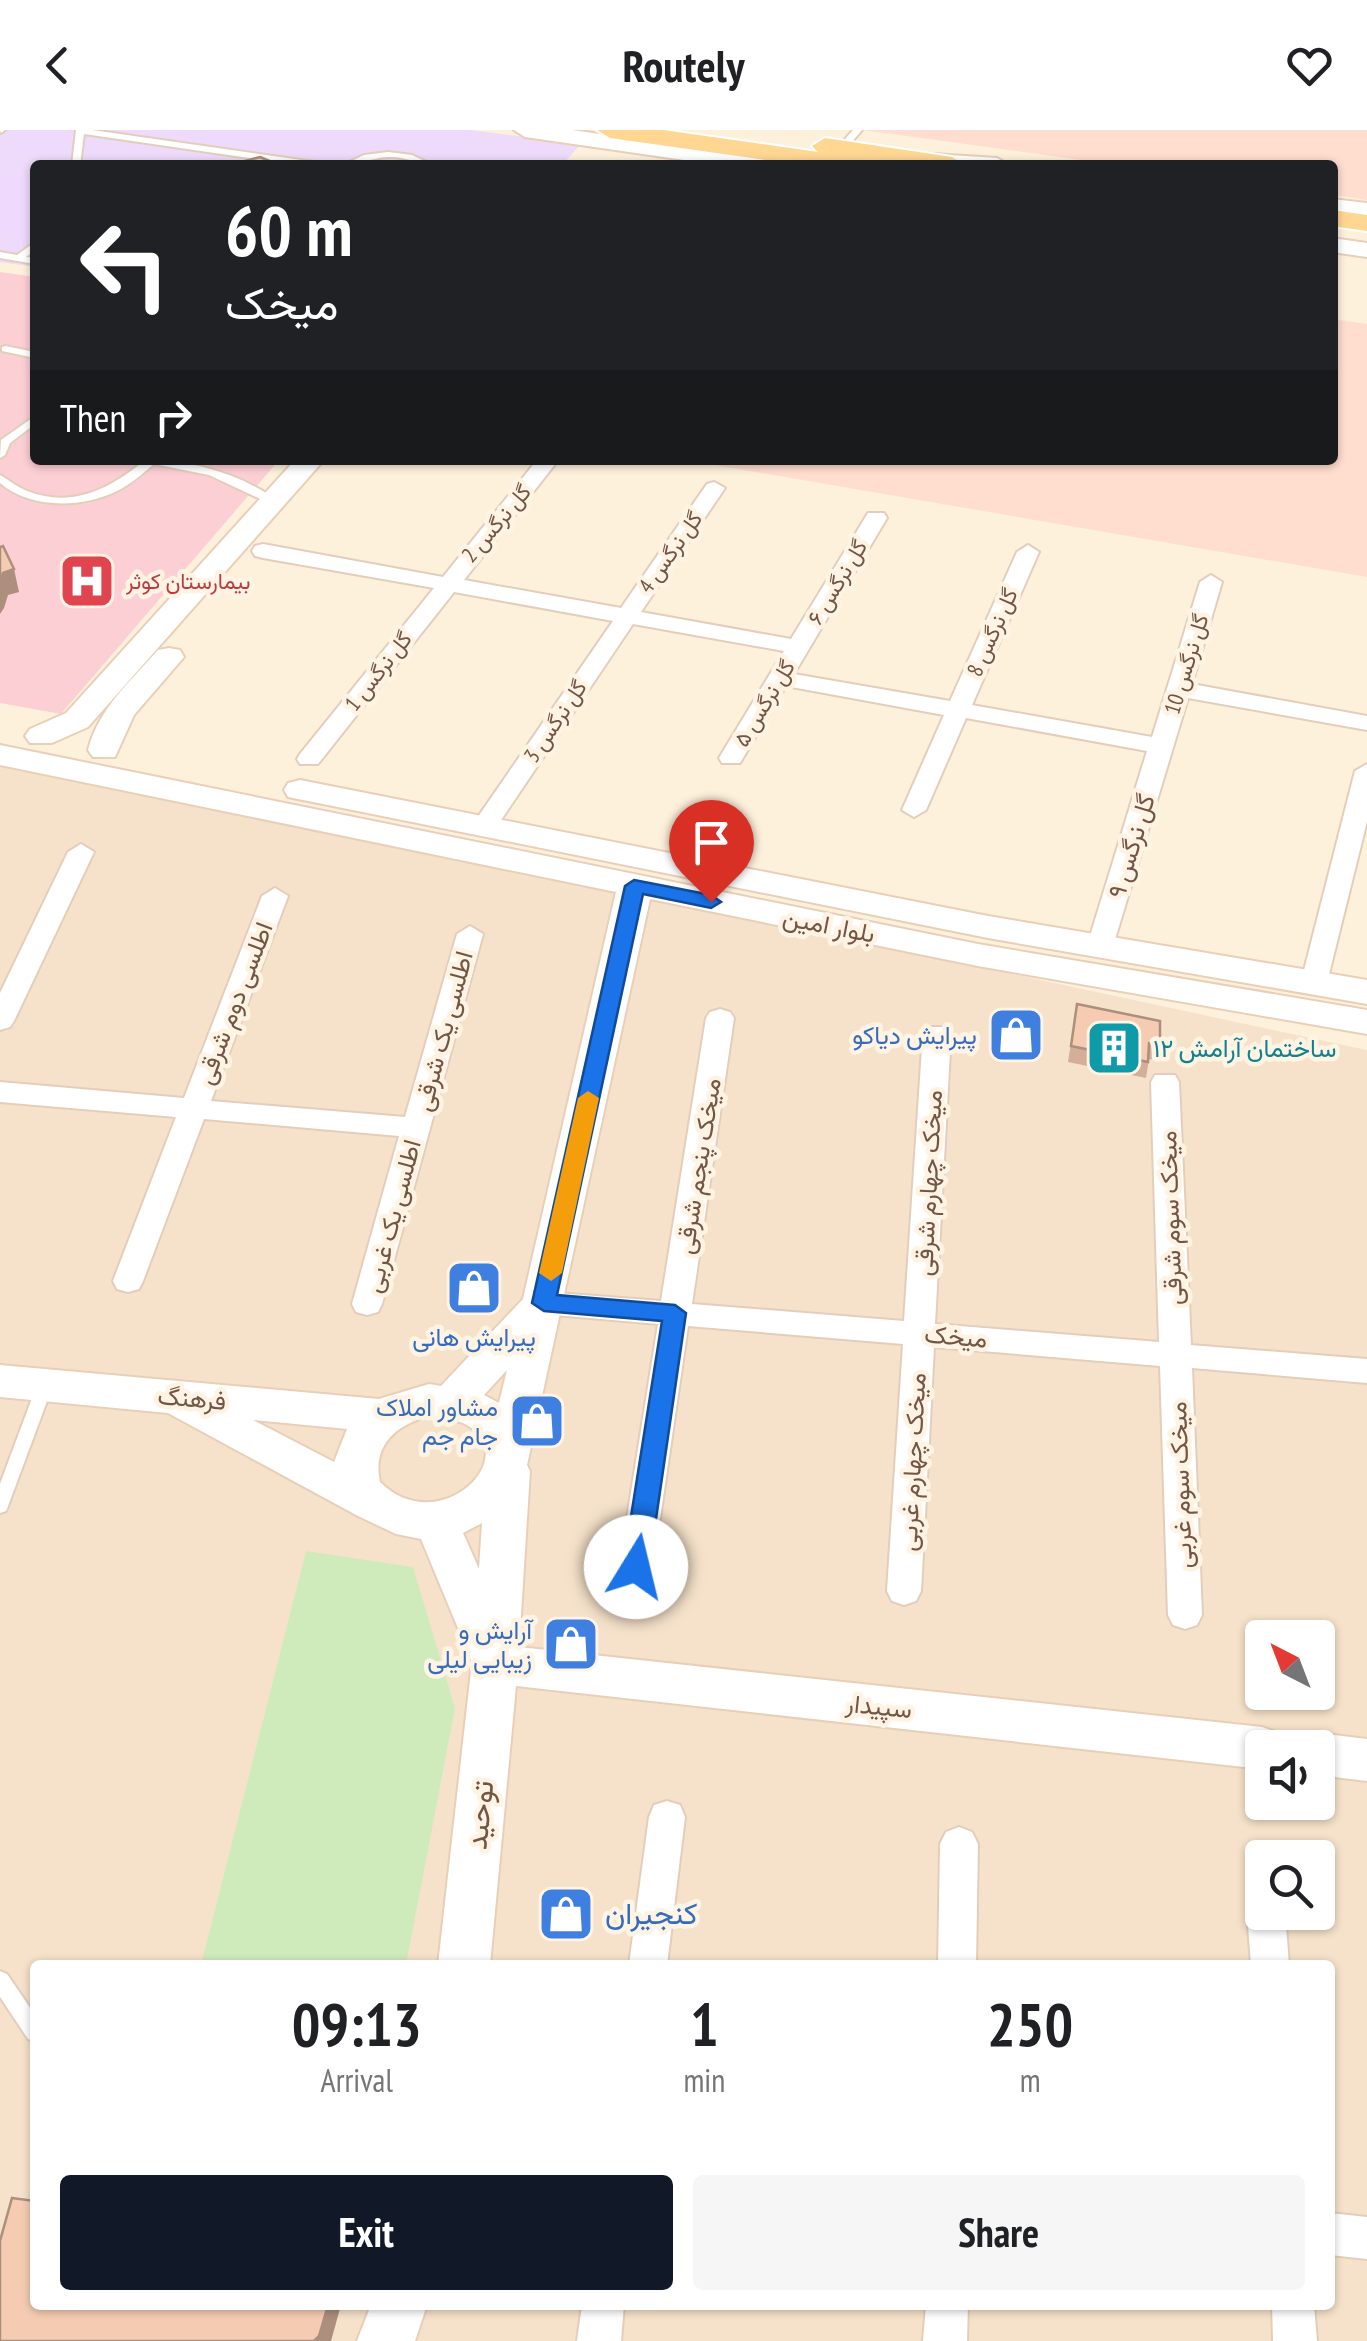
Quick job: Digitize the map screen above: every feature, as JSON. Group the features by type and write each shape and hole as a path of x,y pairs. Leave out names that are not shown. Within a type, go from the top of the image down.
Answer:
{"main road":[{"path":"709,130 918,160"},
{"path":"599,149 650,136 852,148"},
{"path":"1338,219 1367,223"},
{"path":"1338,232 1367,235"}],"street":[{"path":"525,130 599,149 714,160"},
{"path":"1338,207 1367,210"},
{"path":"1338,247 1367,250"},
{"path":"40,736 62,730 85,710 306,465"},
{"path":"104,750 106,736 118,716 338,465"},
{"name":"گل نرگس 2","path":"447,583 544,465"},
{"name":"گل نرگس 4","path":"625,616 714,488"},
{"name":"گل نرگس ۶","path":"798,647 876,518"},
{"path":"263,551 798,647"},
{"name":"گل نرگس 8","path":"914,810 1028,552"},
{"name":"گل نرگس 10","path":"1161,746 1211,582"},
{"name":"گل نرگس 1","path":"309,758 447,583"},
{"name":"گل نرگس 3","path":"484,827 625,616"},
{"name":"گل نرگس ۵","path":"731,758 798,647"},
{"path":"779,678 1161,746"},
{"path":"1178,689 1367,723"},
{"path":"85,710 91,718 118,716"},
{"name":"بلوار امین","path":"0,728 104,750 634,886 983,941 1100,946 1367,992"},
{"name":"گل نرگس ۹","path":"1100,946 1161,746"},
{"name":"بلوار امین","path":"0,755 364,818 484,827 983,941 1367,1022"},
{"path":"1314,982 1367,771"},
{"path":"2,1014 80,852"},
{"name":"توحید","path":"465,1960 496,1664 509,1462 634,886"},
{"name":"اطلسی دوم شرقی","path":"128,1282 275,896"},
{"name":"اطلسی یک شرقی","path":"416,1128 470,934"},
{"name":"میخک پنجم شرقی","path":"636,1567 720,1018"},
{"name":"میخک چهارم شرقی","path":"919,1334 937,1034"},
{"name":"میخک سوم شرقی","path":"1164,1082 1175,1354"},
{"path":"0,1092 416,1128"},
{"name":"اطلسی یک غربی","path":"368,1304 416,1128"},
{"path":"453,1401 544,1303"},
{"name":"میخک","path":"544,1303 1367,1370"},
{"name":"میخک چهارم غربی","path":"904,1590 919,1334"},
{"name":"میخک سوم غربی","path":"1175,1354 1185,1615"},
{"name":"فرهنگ","path":"0,1380 385,1416"},
{"path":"168,1396 388,1514 410,1520 436,1522 482,1504 498,1490 509,1462 504,1434 492,1419 453,1401 429,1400 385,1416 368,1430 354,1467 358,1486 370,1502"},
{"name":"توحید","path":"436,1522 496,1664"},
{"name":"سپیدار","path":"496,1664 1245,1746"},
{"path":"1335,1756 1367,1760"},
{"path":"649,1960 668,1817"},
{"path":"957,1960 960,1844"},
{"path":"1267,1930 1270,1960"},
{"path":"1335,2235 1367,2238"},
{"path":"386,2341 397,2310"},
{"path":"599,2341 603,2310"},
{"path":"945,2341 946,2310"},
{"path":"1293,2310 1295,2341"}],"lane":[{"path":"77,160 81,131 281,160"},
{"path":"366,160 389,154 421,160"},
{"path":"19,258 30,248"},
{"path":"0,255 30,260"},
{"path":"5,349 30,354"},
{"path":"0,455 6,442 30,423"},
{"path":"0,478 12,492 59,500 111,490 145,465"},
{"path":"177,465 212,472 273,502"},
{"path":"0,1506 45,1385"},
{"path":"0,1980 30,2025"}],"shaded area":[{"path":"0,130 470,130 581,144 567,160 30,160 30,266 0,262"},
{"path":"863,130 1367,130 1367,200 1338,196 1338,160 1081,160"},
{"name":"بیمارستان کوثر","path":"0,272 30,276 30,465 275,465 61,714 0,703"},
{"path":"1338,320 1367,324 1367,577 715,465 1338,465"},
{"path":"0,757 1367,1050 1367,2341 0,2341"}],"green space":[{"path":"306,1551 413,1567 455,1708 407,1960 202,1960"}],"building":[{"path":"3,546 14,569 3,573 0,583 0,547"},
{"path":"1077,1004 1160,1021 1160,1044 1149,1043 1148,1062 1071,1046"},
{"path":"12,2198 30,2200 30,2310 327,2310 314,2341 0,2341 0,2241"}],"slow traffic":[{"path":"551,1273 588,1098"}],"place":[{"name":"بیمارستان کوثر","path":"87,581"},
{"name":"پیرایش دیاکو","path":"1016,1035"},
{"name":"ساختمان آرامش ۱۲","path":"1114,1048"},
{"name":"پیرایش هانی","path":"474,1288"},
{"name":"مشاور املاک جام جم","path":"537,1421"},
{"name":"آرایش و زیبایی لیلی","path":"571,1644"},
{"name":"کنجیران","path":"566,1914"}],"route":[{"path":"636,1567 675,1313 544,1303 634,886 711,902"}]}
